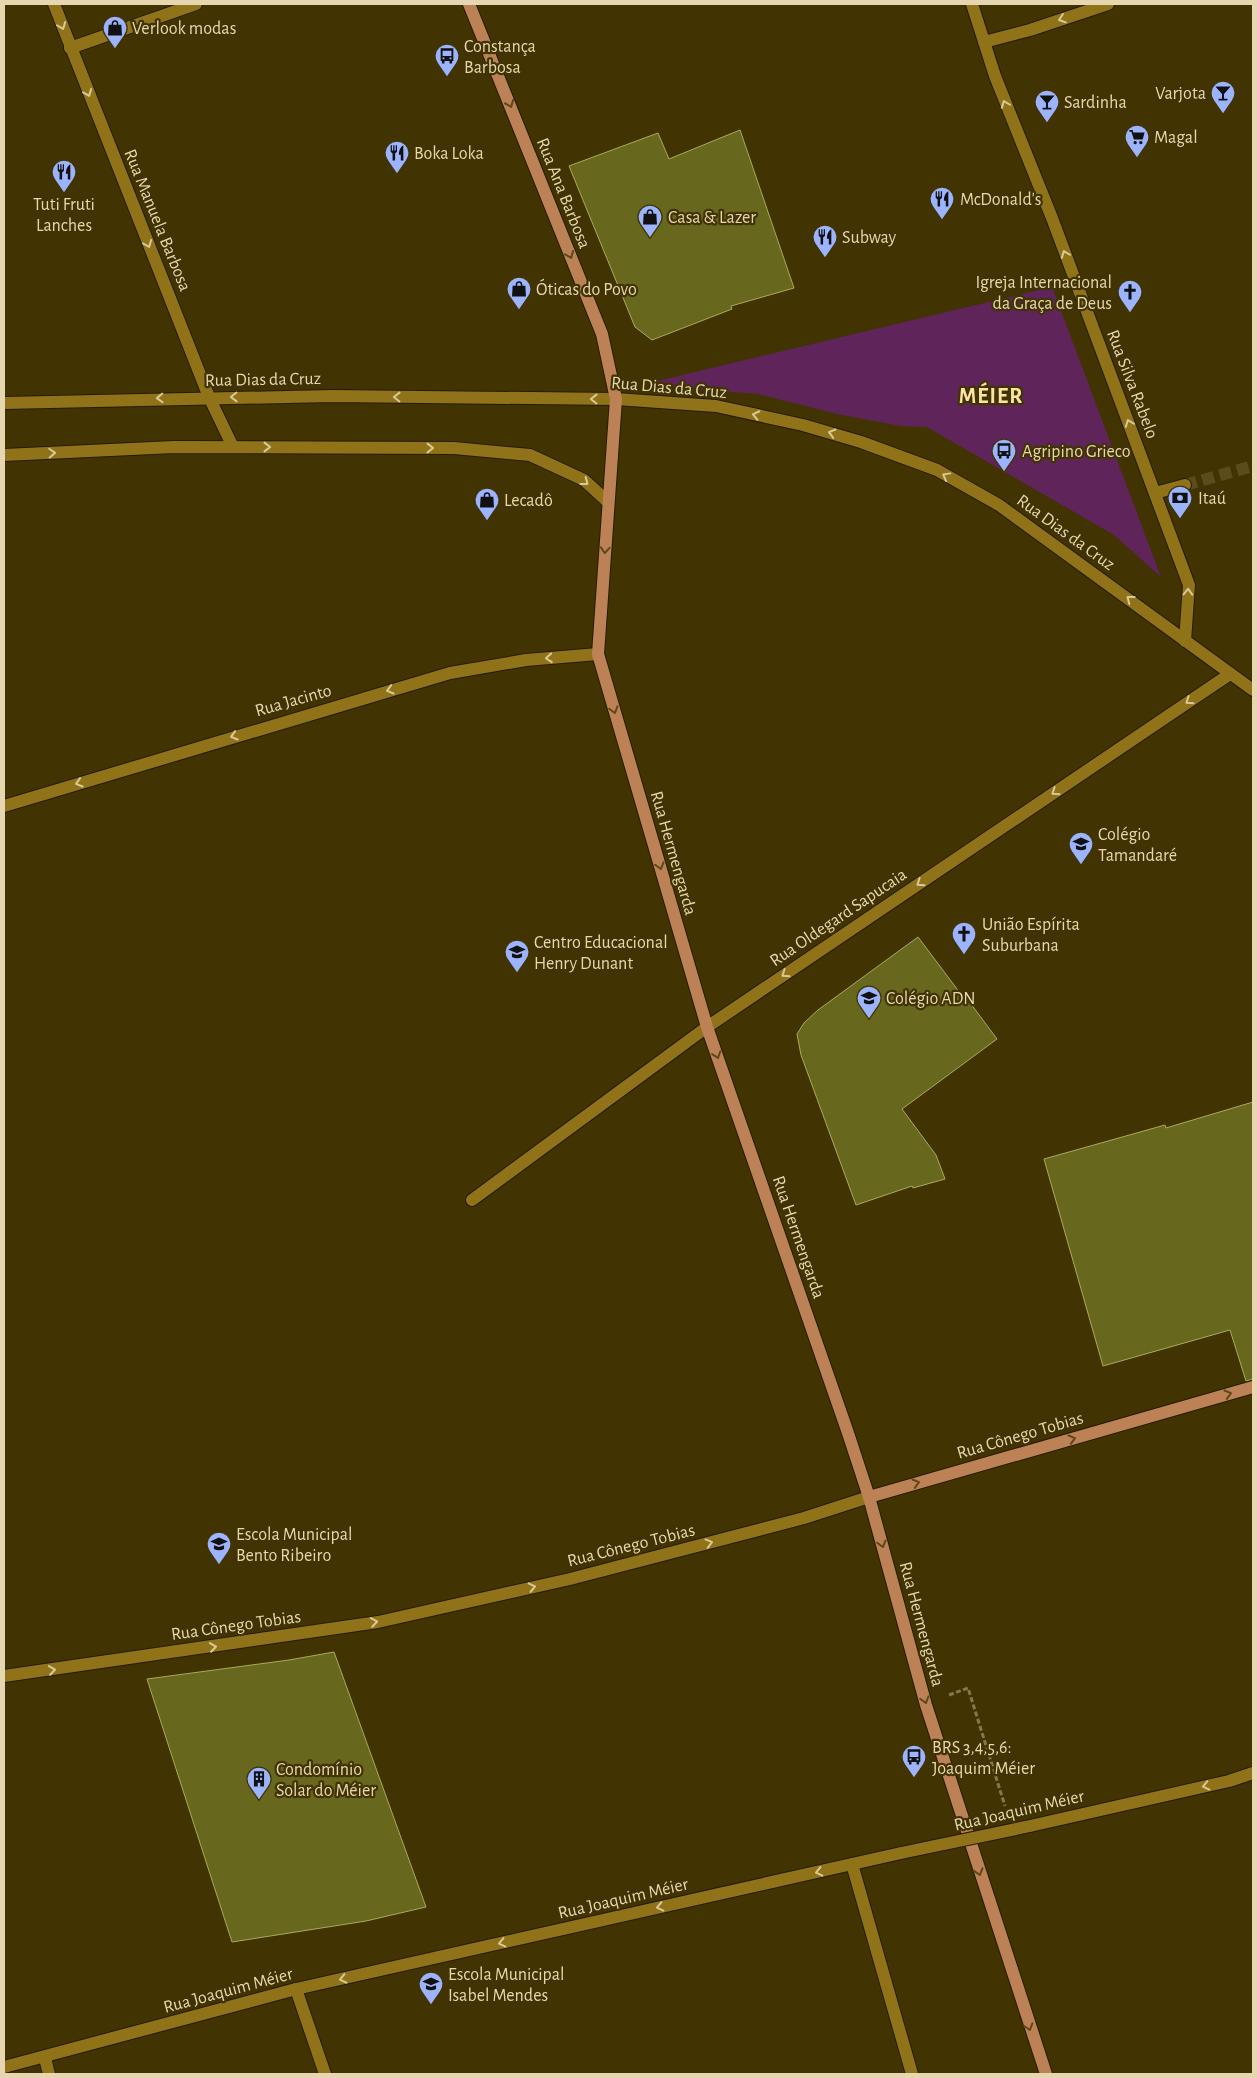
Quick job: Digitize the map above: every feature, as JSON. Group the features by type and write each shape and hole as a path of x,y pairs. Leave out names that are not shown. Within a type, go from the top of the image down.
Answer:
{"main road":[{"name":"Rua Ana Barbosa","path":"470,4 602,334 616,399"},
{"name":"Rua Hermengarda","path":"616,399 598,654 707,1027 869,1497 926,1705 1046,2074"},
{"name":"Rua Cônego Tobias","path":"869,1497 1253,1387"}],"street":[{"name":"Rua Manuela Barbosa","path":"54,4 209,397 233,447"},
{"path":"70,48 196,4"},
{"name":"Rua Silva Rabelo","path":"972,4 1010,115 1052,218 1188,584 1185,641"},
{"path":"984,42 1030,30 1108,4"},
{"name":"Rua Dias da Cruz","path":"4,403 209,397 332,396 616,399 716,406 804,425 861,442 937,470 998,505 1253,690"},
{"path":"4,455 174,447 454,448 530,455 584,480 608,502"},
{"path":"1155,493 1185,485"},
{"name":"Rua Jacinto","path":"4,806 450,673 526,660 598,654"},
{"name":"Rua Oldegard Sapucaia","path":"472,1200 707,1027 1230,674"},
{"name":"Rua Cônego Tobias","path":"4,1676 378,1622 570,1579 804,1518 869,1497"},
{"name":"Rua Joaquim Méier","path":"4,2068 296,1989 1030,1826 1229,1781 1253,1773"},
{"path":"852,1864 912,2074"},
{"path":"296,1989 325,2074"},
{"path":"45,2058 49,2074"}],"path":[{"path":"968,1688 1012,1830"}],"shaded area":[{"path":"1052,287 1161,577 1114,535 927,427 901,426 837,414 758,394 658,386 649,383"}],"building":[{"name":"Casa & Lazer","path":"740,130 794,288 731,306 732,309 652,340 635,327 569,166 658,133 669,159"},
{"path":"918,937 997,1039 902,1109 936,1155 945,1179 913,1188 912,1186 856,1205 801,1055 797,1034 804,1023 818,1010"},
{"path":"1253,1102 1253,1379 1246,1381 1230,1330 1103,1366 1044,1159 1165,1125 1166,1128"},
{"name":"Condomínio Solar do Méier","path":"334,1652 426,1907 366,1921 232,1942 147,1679"}],"tunnel":[{"path":"1185,485 1253,466"}],"place":[{"name":"Verlook modas","path":"115,49"},
{"name":"Constança Barbosa","path":"447,77"},
{"name":"Varjota","path":"1223,114"},
{"name":"Sardinha","path":"1047,123"},
{"name":"Magal","path":"1137,158"},
{"name":"Boka Loka","path":"397,174"},
{"name":"Tuti Fruti Lanches","path":"64,193"},
{"name":"McDonald's","path":"942,220"},
{"name":"Casa & Lazer","path":"650,238"},
{"name":"Subway","path":"825,258"},
{"name":"Óticas do Povo","path":"519,310"},
{"name":"Igreja Internacional da Graça de Deus","path":"1130,313"},
{"name":"Agripino Grieco","path":"1004,472"},
{"name":"Itaú","path":"1180,519"},
{"name":"Lecadô","path":"487,521"},
{"name":"Colégio Tamandaré","path":"1081,865"},
{"name":"União Espírita Suburbana","path":"964,955"},
{"name":"Centro Educacional Henry Dunant","path":"517,973"},
{"name":"Colégio ADN","path":"869,1019"},
{"name":"Escola Municipal Bento Ribeiro","path":"219,1565"},
{"name":"BRS 3,4,5,6: Joaquim Méier","path":"914,1778"},
{"name":"Condomínio Solar do Méier","path":"259,1800"},
{"name":"Escola Municipal Isabel Mendes","path":"431,2005"}],"district":[{"name":"MÉIER","path":"991,395"}]}
